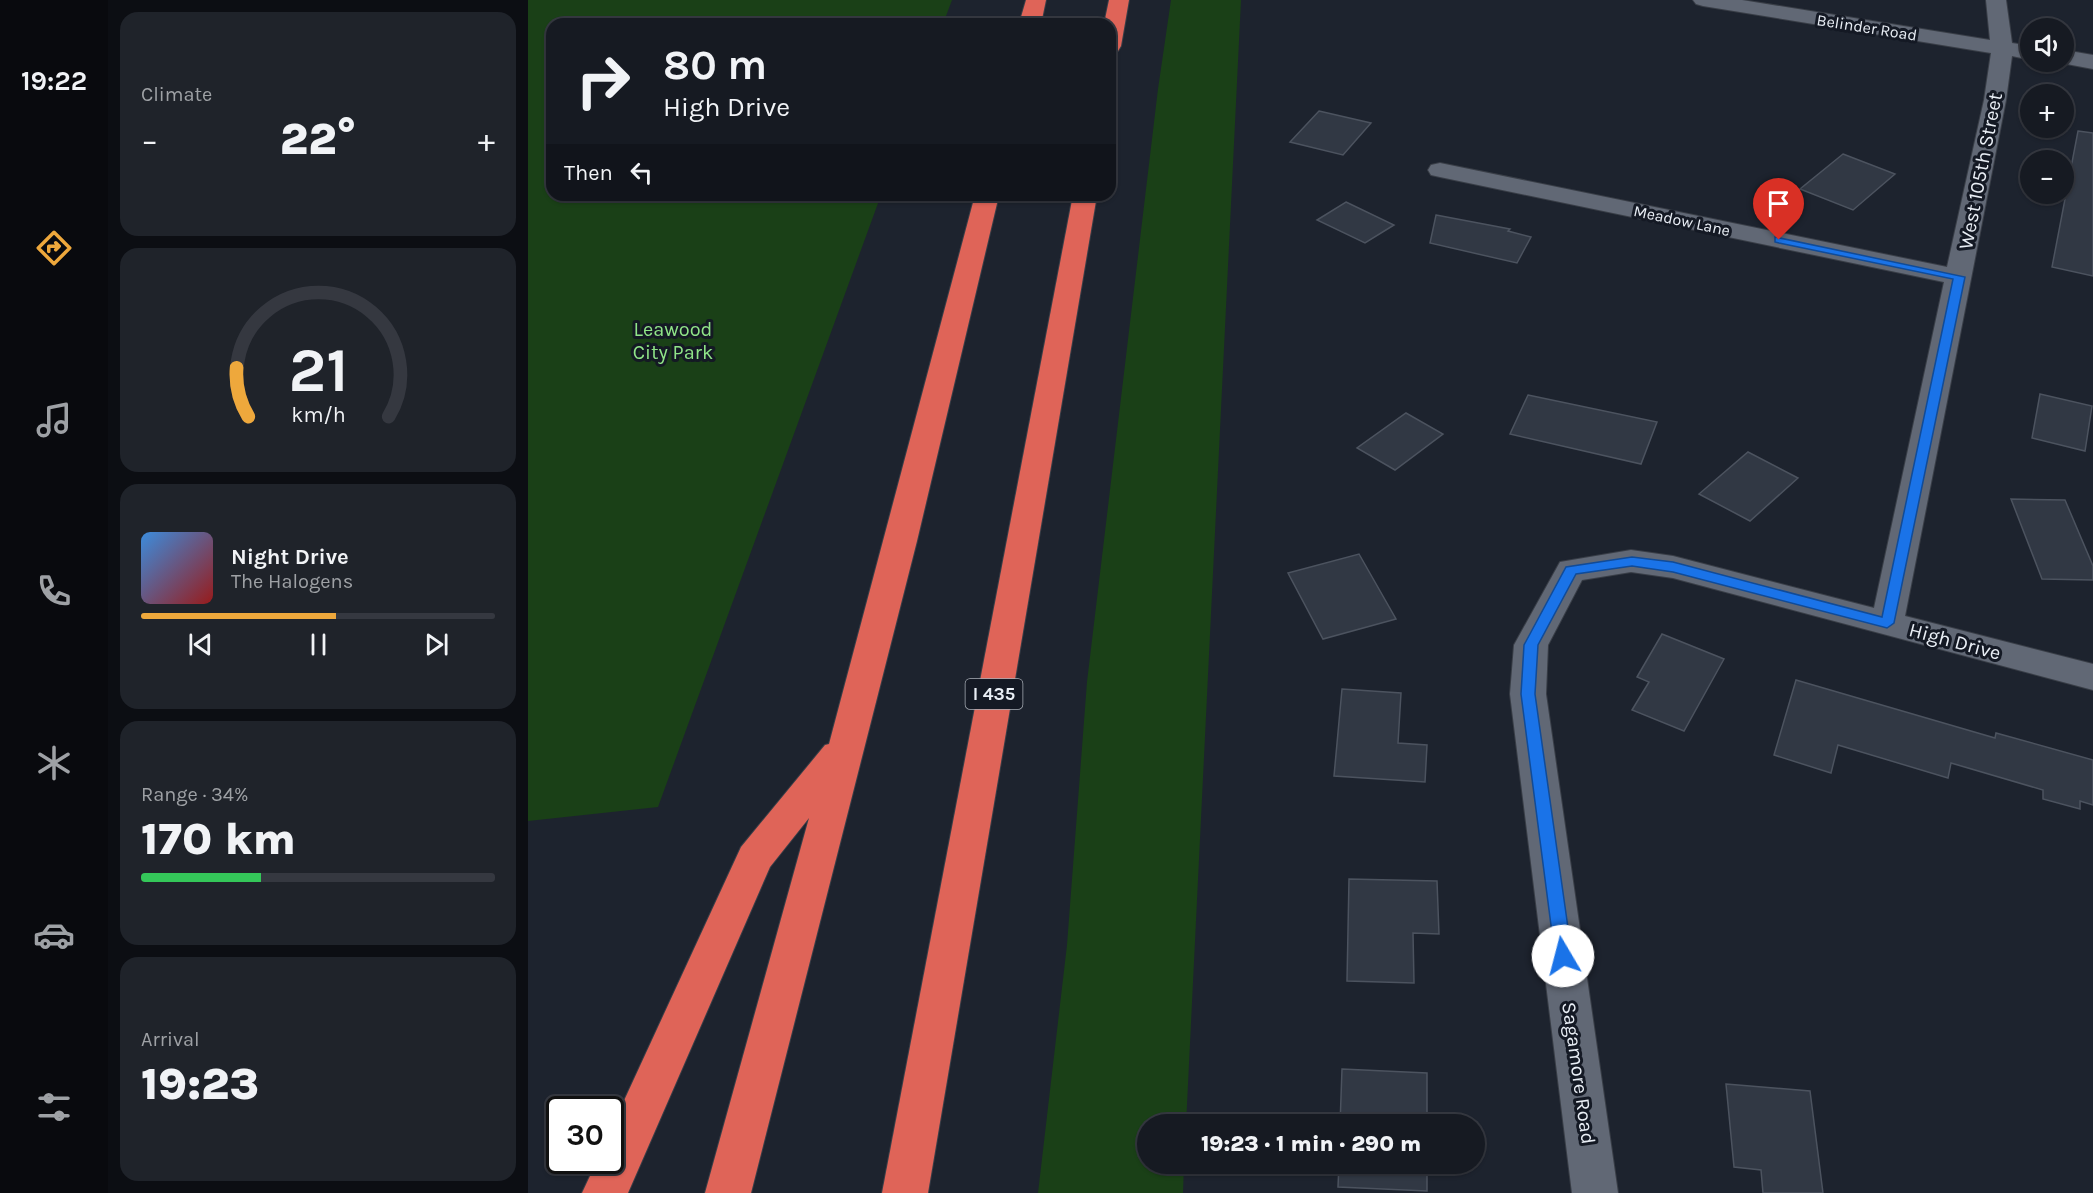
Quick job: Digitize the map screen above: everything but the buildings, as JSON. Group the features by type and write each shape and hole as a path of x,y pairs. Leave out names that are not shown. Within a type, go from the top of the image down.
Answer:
{"highway":[{"path":"1032,18 1036,0"},
{"path":"1115,18 1119,0"},
{"path":"728,1193 901,541 986,201"},
{"name":"I 435","path":"905,1193 1084,201"},
{"path":"605,1193 755,858 845,746"}],"street":[{"name":"Belinder Road","path":"1702,0 2020,51"},
{"name":"West 105th Street","path":"1887,623 1995,100 2002,49 1996,0"},
{"path":"2074,59 2093,62"},
{"name":"Meadow Lane","path":"1440,170 1959,277"},
{"name":"High Drive","path":"1571,570 1632,561 1673,567 2093,677"},
{"name":"Sagamore Road","path":"1571,570 1531,645 1528,694 1595,1193"}],"green space":[{"name":"Leawood City Park","path":"528,0 952,0 945,18 546,18 546,201 879,201 658,807 528,821"},
{"path":"1171,0 1241,0 1187,1114 1137,1114 1137,1174 1184,1174 1183,1193 1038,1193 1067,945 1087,682 1158,89"}],"route":[{"path":"1563,956 1528,694 1531,645 1560,586 1571,570 1632,561 1673,567 1887,623 1959,277 1779,240"}]}
